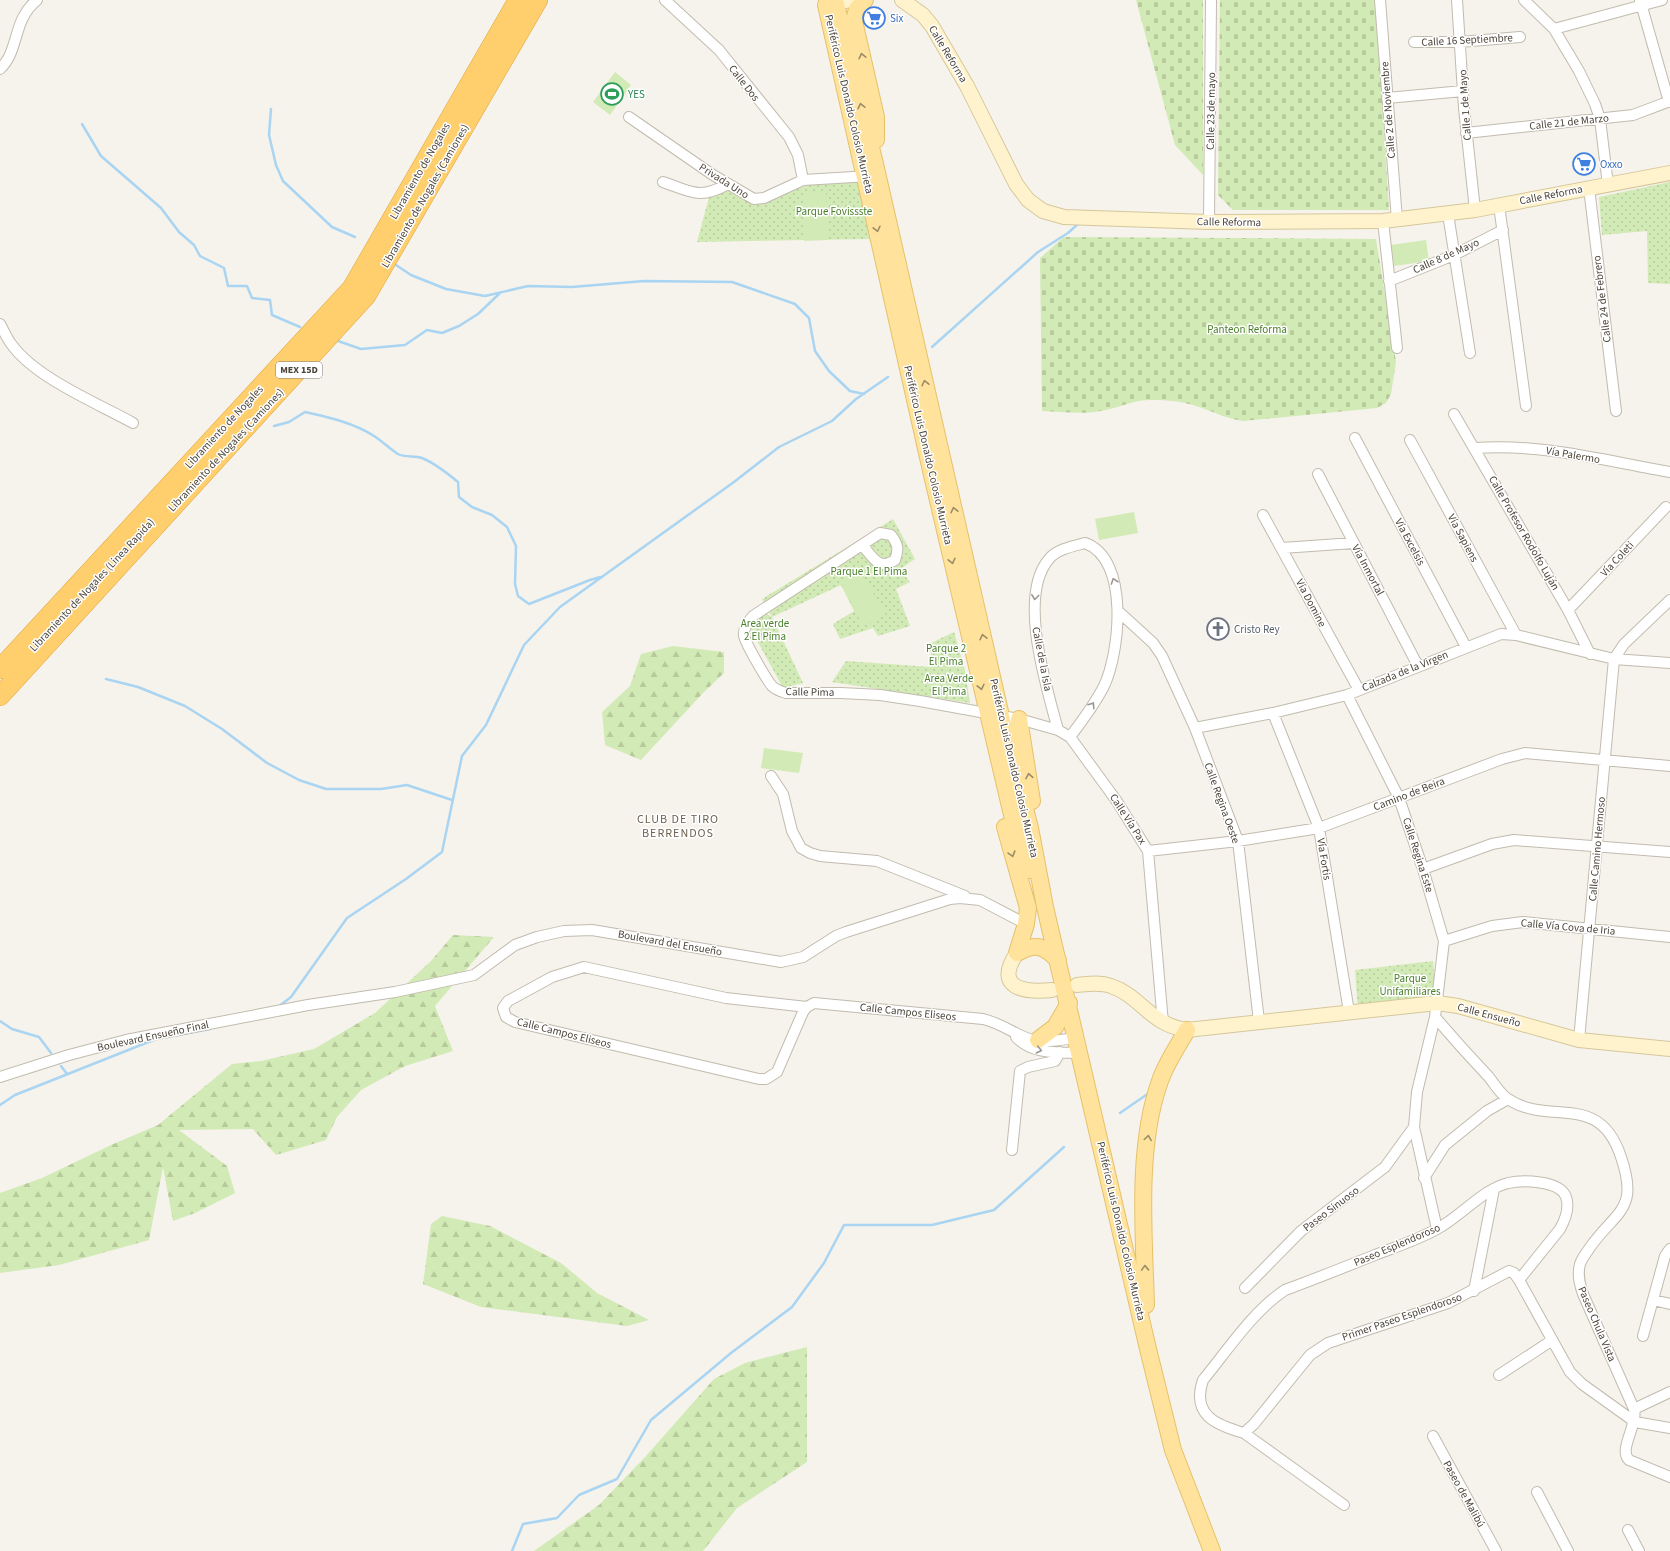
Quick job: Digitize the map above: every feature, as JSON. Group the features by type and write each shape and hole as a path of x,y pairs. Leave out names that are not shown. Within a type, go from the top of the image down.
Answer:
{"highway":[{"name":"Libramiento de Nogales","path":"0,656 342,283 506,0"},
{"name":"Libramiento de Nogales","path":"0,669 352,288 518,0"},
{"name":"Libramiento de Nogales (Linea Rapida)","path":"0,685 361,293 531,0"},
{"name":"Libramiento de Nogales (Camiones)","path":"0,696 366,296 538,0"}],"main road":[{"path":"865,0 857,9 854,21 876,117 872,172"},
{"name":"Periférico Luis Donaldo Colosio Murrieta","path":"835,2 994,715 1023,830 1045,906 1069,1004 1148,1349 1173,1450 1212,1551"},
{"name":"Periférico Luis Donaldo Colosio Murrieta","path":"994,715 1006,789 1023,830"},
{"path":"1019,719 1031,792 1023,830"},
{"path":"1006,789 1001,802 1000,811 1027,901 1028,913 1017,953"},
{"path":"1017,953 1030,947 1042,947 1058,960"},
{"path":"1030,1041 1055,1027 1069,1004"},
{"path":"1148,1349 1143,1220 1145,1160 1155,1096 1160,1080 1187,1030"}],"street":[{"path":"0,69 9,57 21,20 27,10 37,0"},
{"name":"Calle Dos","path":"665,0 719,50 789,137 798,155 803,180"},
{"name":"Calle Reforma","path":"902,0 923,15 932,26 974,99 1016,184 1028,200 1043,211 1064,217 1210,222 1390,221 1475,210 1670,173"},
{"name":"Calle 23 de mayo","path":"1210,222 1211,0"},
{"name":"Calle 2 de Noviembre","path":"1380,0 1387,98 1390,221 1389,281 1397,348"},
{"name":"Calle 1 de Mayo","path":"1457,0 1466,133 1475,210"},
{"path":"1524,0 1554,30 1579,71 1600,119 1608,185"},
{"path":"1554,30 1641,3 1662,0"},
{"path":"1641,3 1669,102"},
{"name":"Calle 16 Septiembre","path":"1414,42 1460,42 1520,37"},
{"path":"1387,98 1463,91"},
{"name":"Calle 21 de Marzo","path":"1466,133 1633,115 1669,102"},
{"name":"Privada Uno","path":"629,117 749,198 759,199 803,180 872,172"},
{"path":"663,182 703,194 714,192 728,184"},
{"name":"Calle 24 de Febrero","path":"1589,188 1616,410"},
{"path":"1499,205 1526,406"},
{"path":"1448,214 1470,353"},
{"name":"Calle 8 de Mayo","path":"1389,281 1454,255 1503,230"},
{"path":"0,324 12,345 29,363 55,381 133,423"},
{"name":"Calle Profesor Rodolfo Luján","path":"1454,414 1568,610 1590,654"},
{"name":"Vía Excelsis","path":"1355,438 1466,646"},
{"name":"Vía Sapiens","path":"1410,440 1516,635"},
{"name":"Vía Palermo","path":"1475,448 1502,446 1537,449 1670,472"},
{"name":"Vía Inmortal","path":"1318,474 1418,666"},
{"name":"Vía Coleti","path":"1568,610 1668,507"},
{"name":"Vía Domine","path":"1264,515 1359,690"},
{"name":"Calle de la Isla","path":"1058,730 1038,644 1035,623 1037,586 1041,572 1049,558 1072,547 1085,543 1092,546 1109,567 1116,586 1118,611 1116,640 1111,667 1104,686 1070,737"},
{"path":"1282,548 1354,543"},
{"name":"Calle Pima","path":"862,545 753,616 747,622 744,630 747,644 771,685 778,691 786,693 880,695 994,715"},
{"path":"1614,659 1624,644 1670,600"},
{"name":"Calle Regina Oeste","path":"1118,611 1158,649 1195,728 1238,841 1259,1021"},
{"name":"Calzada de la Virgen","path":"1195,728 1273,713 1347,695 1496,635 1516,635 1614,659 1670,663"},
{"name":"Calle Camino Hermoso","path":"1579,1040 1614,659"},
{"name":"Calle Regina Este","path":"1347,695 1399,798 1423,869 1444,941 1437,1003"},
{"name":"Vía Fortis","path":"1273,713 1319,828 1349,1012"},
{"name":"Calle Vía Pax","path":"994,715 1019,719 1058,730 1070,737 1116,800 1148,851 1163,1023"},
{"name":"Camino de Beira","path":"1148,851 1238,841 1319,828 1515,755 1536,753 1670,766"},
{"path":"771,776 783,794 792,831 801,848 820,856 877,861 970,898"},
{"path":"1423,869 1492,844 1514,840 1670,852"},
{"name":"Boulevard del Ensueño","path":"308,1005 395,992 474,975 515,945 537,937 564,931 592,930 781,962 803,958 836,936 846,932 950,899 970,898 980,900 1026,924"},
{"name":"Calle Vía Cova de Iria","path":"1444,941 1507,923 1523,922 1589,930 1670,937"},
{"path":"1017,953 1009,968 1008,974 1014,985 1018,989 1032,992 1052,990"},
{"name":"Calle Campos Eliseos","path":"807,1006 726,998 584,967 552,976 508,1001 503,1008 506,1017 515,1022 759,1079 766,1079 777,1072 802,1012 807,1006 814,1003 983,1019 1008,1028 1030,1041 1039,1050 1060,1052 1078,1046"},
{"path":"1077,985 1097,984 1111,986 1122,992 1163,1023 1187,1030"},
{"path":"1436,1229 1414,1127 1417,1092 1435,1018 1437,1003"},
{"name":"Calle Ensueño","path":"1187,1030 1259,1021 1437,1003 1458,1006 1579,1040 1670,1049"},
{"name":"Boulevard Ensueño Final","path":"0,1077 50,1061 126,1040 308,1005"},
{"name":"Paseo Chula Vista","path":"1435,1018 1508,1099 1538,1109 1573,1112 1584,1115 1597,1121 1613,1136 1618,1146 1627,1182 1626,1202 1615,1220 1594,1242 1583,1257 1580,1264 1579,1274 1583,1294 1635,1415"},
{"path":"1030,1041 1078,1046"},
{"path":"1012,1150 1020,1071 1028,1067 1055,1062 1060,1052"},
{"path":"1424,1178 1445,1145 1487,1111 1508,1099"},
{"name":"Paseo Sinuoso","path":"1245,1288 1301,1231 1385,1167 1414,1127"},
{"name":"Paseo Esplendoroso","path":"1244,1433 1221,1426 1206,1415 1200,1398 1200,1389 1203,1380 1260,1311 1272,1299 1285,1290 1436,1229 1494,1189 1516,1182 1532,1181 1554,1187 1566,1196 1567,1210 1560,1229 1519,1280"},
{"path":"1474,1291 1494,1189"},
{"path":"1643,1336 1665,1256 1670,1249"},
{"name":"Primer Paseo Esplendoroso","path":"1244,1433 1310,1355 1319,1348 1328,1343 1448,1303 1474,1291 1506,1272 1514,1273 1519,1280"},
{"path":"1519,1280 1551,1341 1570,1372 1582,1384 1635,1415 1670,1428"},
{"path":"1653,1300 1670,1304"},
{"path":"1499,1375 1551,1341"},
{"path":"1670,1392 1635,1415 1625,1450 1626,1457 1629,1460 1670,1477"},
{"path":"1244,1433 1344,1505"},
{"name":"Paseo de Malibú","path":"1433,1436 1496,1551"},
{"path":"1537,1492 1568,1551"},
{"path":"1628,1530 1639,1551"}],"green space":[{"path":"1136,0 1203,0 1203,175 1175,145"},
{"path":"1220,0 1374,0 1377,23 1389,210 1233,210 1218,195"},
{"name":"YES","path":"615,72 631,85 610,115 593,102"},
{"name":"Parque Fovissste","path":"858,181 870,239 697,242 709,197 728,187 745,200 766,201 813,183"},
{"path":"1670,182 1670,284 1648,283 1647,231 1602,235 1599,197"},
{"path":"826,191 829,240 804,241 803,192"},
{"name":"Panteon Reforma","path":"1064,237 1376,239 1396,362 1391,394 1386,403 1377,408 1243,421 1190,404 1160,400 1147,400 1130,403 1098,412 1074,413 1042,411 1040,258"},
{"path":"1426,240 1429,261 1394,266 1391,245"},
{"path":"1134,512 1138,533 1099,540 1095,519"},
{"name":"Parque 1 El Pima","path":"893,519 915,559 900,569 910,582 896,589 910,626 878,636 873,628 840,639 833,624 854,611 841,585 772,617 762,599"},
{"path":"861,572 886,615 863,626 839,580"},
{"name":"Area verde 2 El Pima","path":"767,614 772,617 803,683 783,688 748,624"},
{"name":"Area Verde El Pima","path":"954,632 965,670 970,703 832,682 846,661 931,667 929,644"},
{"path":"673,646 724,652 724,673 703,693 641,760 605,745 602,712 630,686 641,654"},
{"path":"764,748 803,753 799,773 761,768"},
{"path":"453,935 494,937 435,1006 453,1051 405,1066 361,1090 337,1117 326,1140 276,1155 253,1129 179,1130 227,1166 235,1193 195,1213 173,1221 163,1167 149,1240 59,1265 0,1273 0,1193 42,1178 111,1145 158,1125 232,1064 261,1061 314,1049 375,1013 431,961"},
{"name":"Parque Unifamiliares","path":"1433,961 1437,1002 1358,1011 1355,970"},
{"path":"442,1216 490,1226 561,1263 597,1293 649,1320 627,1326 481,1307 423,1284 431,1224"},
{"path":"807,1347 807,1462 737,1508 703,1551 534,1551 599,1505 646,1456 714,1379 745,1363"}],"waterway":[{"path":"271,109 269,135 276,165 283,181 332,227 355,237"},
{"path":"82,124 101,156 161,208 179,232 194,245 200,256 224,268 228,286 247,286 252,298 270,300 272,315 300,327"},
{"path":"932,347 1038,252 1068,233 1079,223"},
{"path":"396,265 411,275 446,289 485,296 528,286 572,287 644,281 732,282 795,304 809,318 815,351 829,371 850,391 864,394"},
{"path":"338,341 361,349 405,345 427,330 442,333 459,326 478,314 500,293"},
{"path":"278,1007 291,997 347,918 406,879 442,852 462,756 486,725 524,645 560,607 734,482 779,447 832,421 856,399 888,377"},
{"path":"274,426 289,422 305,412 323,416 341,421 366,431 398,454 422,458 441,468 458,482 459,497 472,507 492,515 507,527 516,546 515,584 518,596 529,604 600,577"},
{"path":"106,679 138,687 185,706 222,729 267,763 299,780 326,789 381,789 407,785 452,800"},
{"path":"0,1021 12,1029 39,1037 51,1053"},
{"path":"162,1038 210,1029"},
{"path":"0,1105 15,1095 156,1039"},
{"path":"61,1066 67,1074"},
{"path":"1120,1113 1149,1093"},
{"path":"512,1551 523,1524 557,1518 579,1495 617,1479 651,1420 731,1353 792,1307 824,1263 844,1225 932,1225 994,1210 1064,1147"}],"place":[{"name":"Six","path":"874,18"},
{"name":"YES","path":"612,94"},
{"name":"Oxxo","path":"1584,164"},
{"name":"Cristo Rey","path":"1218,629"}],"district":[{"name":"CLUB DE TIRO BERRENDOS","path":"678,826"}],"park label":[{"name":"Parque 2 El Pima","path":"946,654"}]}
